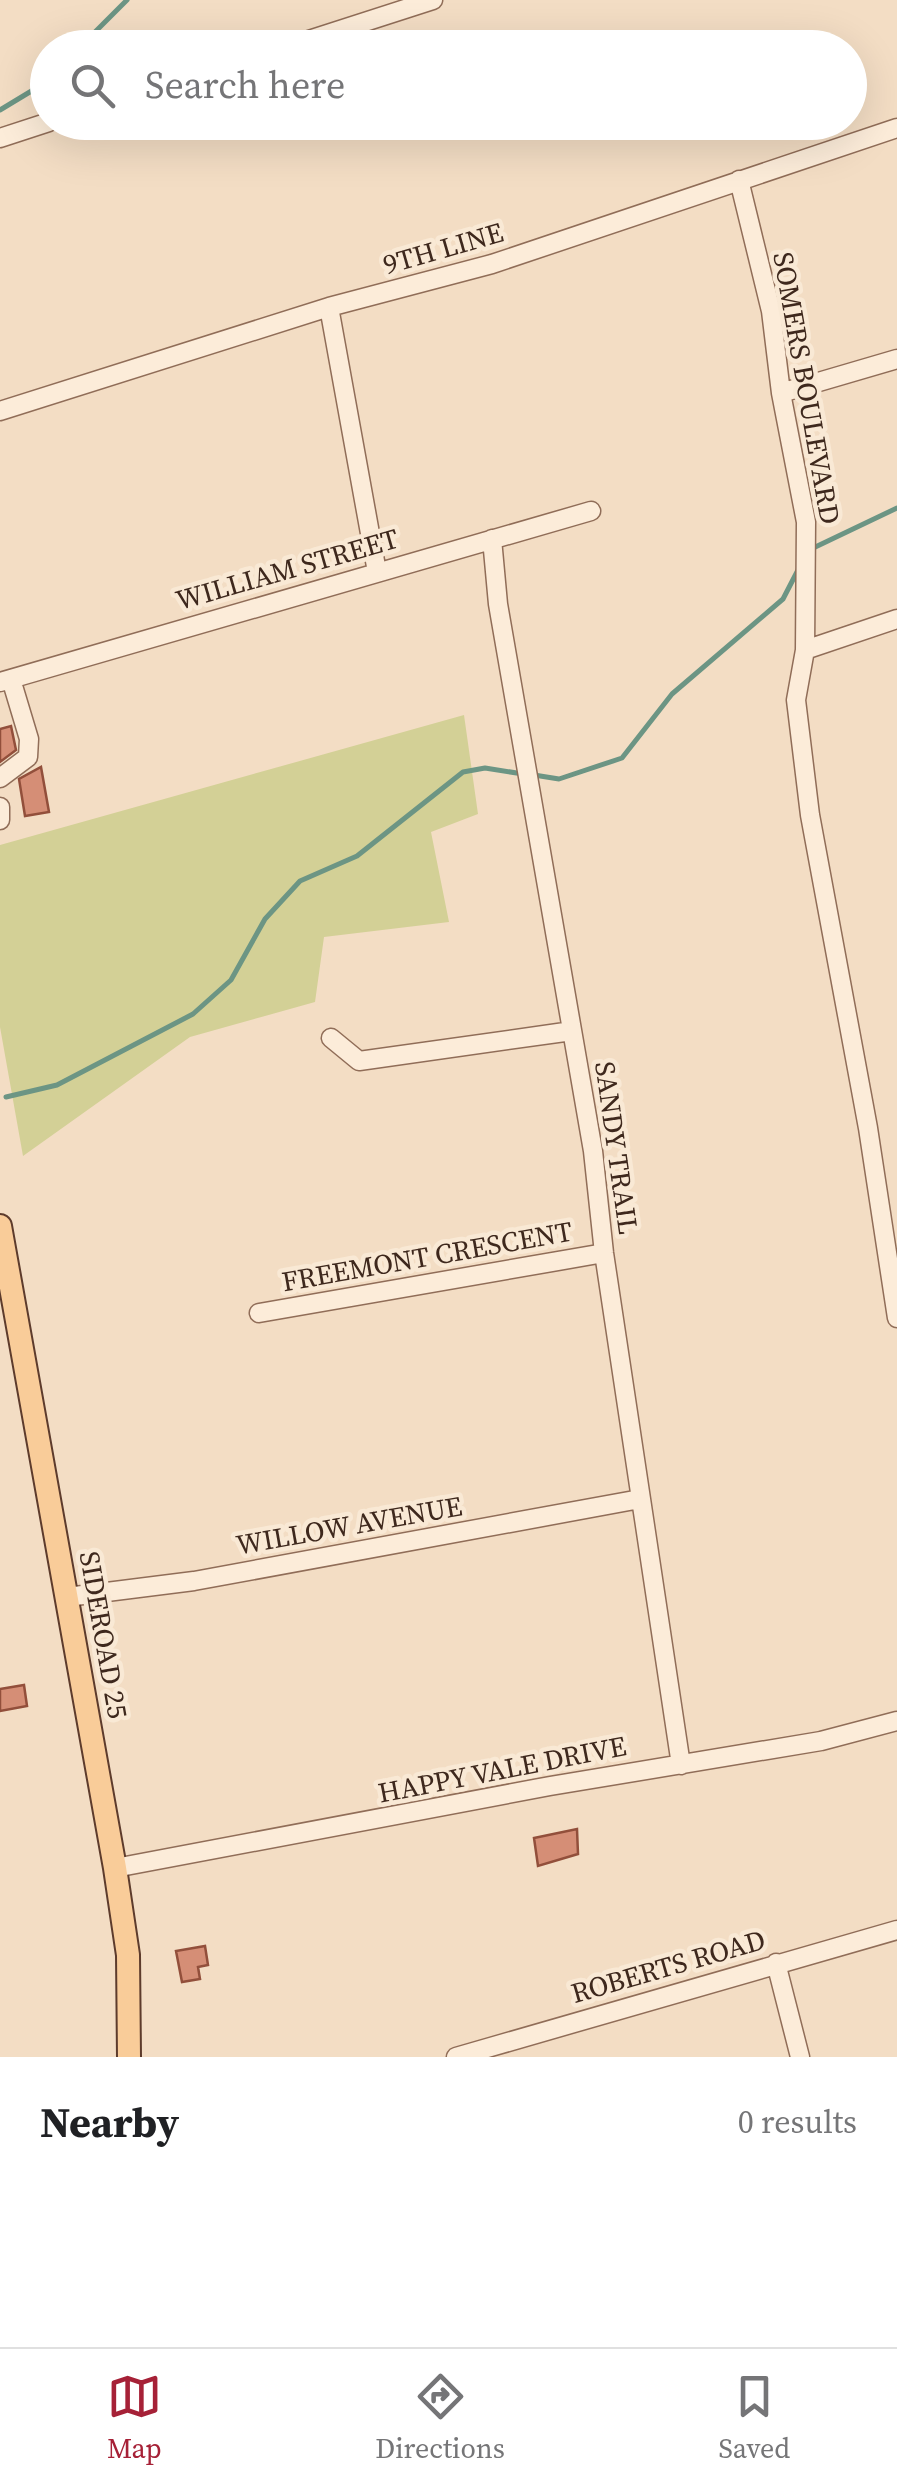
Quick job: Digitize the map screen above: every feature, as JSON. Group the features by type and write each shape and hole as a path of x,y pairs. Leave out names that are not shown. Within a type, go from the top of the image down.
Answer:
{"main road":[{"name":"SIDEROAD 25","path":"0,1226 115,1868 128,1956 129,2057"}],"street":[{"path":"340,30 434,0"},
{"path":"0,138 30,128"},
{"name":"9TH LINE","path":"867,138 897,128"},
{"name":"9TH LINE","path":"0,411 329,308 492,264 861,140"},
{"name":"SOMERS BOULEVARD","path":"739,180 771,311 781,394 806,522 804,650 796,700 810,815 868,1128 897,1318"},
{"path":"329,308 377,572"},
{"path":"781,394 897,358"},
{"name":"WILLIAM STREET","path":"6,680 591,512"},
{"name":"SANDY TRAIL","path":"492,540 498,604 593,1150 604,1254 681,1764"},
{"path":"804,650 897,619"},
{"path":"0,778 28,757 29,739 6,680"},
{"path":"0,808 0,820"},
{"path":"331,1038 359,1061 572,1030"},
{"name":"FREEMONT CRESCENT","path":"260,1314 604,1254"},
{"name":"WILLOW AVENUE","path":"68,1597 194,1581 640,1500"},
{"name":"HAPPY VALE DRIVE","path":"115,1868 821,1742 897,1722"},
{"name":"ROBERTS ROAD","path":"456,2057 897,1930"},
{"path":"776,1962 800,2057"}],"shaded area":[{"path":"464,715 478,814 431,832 449,922 324,937 315,1002 190,1037 23,1156 0,1027 0,845"}],"building":[{"path":"11,726 16,750 0,762 0,729"},
{"path":"41,767 49,812 25,816 19,779"},
{"path":"24,1685 27,1706 0,1711 0,1689"},
{"path":"577,1829 578,1854 538,1866 534,1838"},
{"path":"205,1946 208,1965 198,1967 200,1979 182,1982 176,1951"}],"waterway":[{"path":"97,30 127,0"},
{"path":"0,110 30,92"},
{"path":"809,550 897,508"},
{"path":"534,775 559,779 622,758 672,694 783,599 799,568"},
{"path":"6,1097 57,1085 193,1014 231,980 265,919 300,881 357,856 463,772 485,768 523,774"}]}
